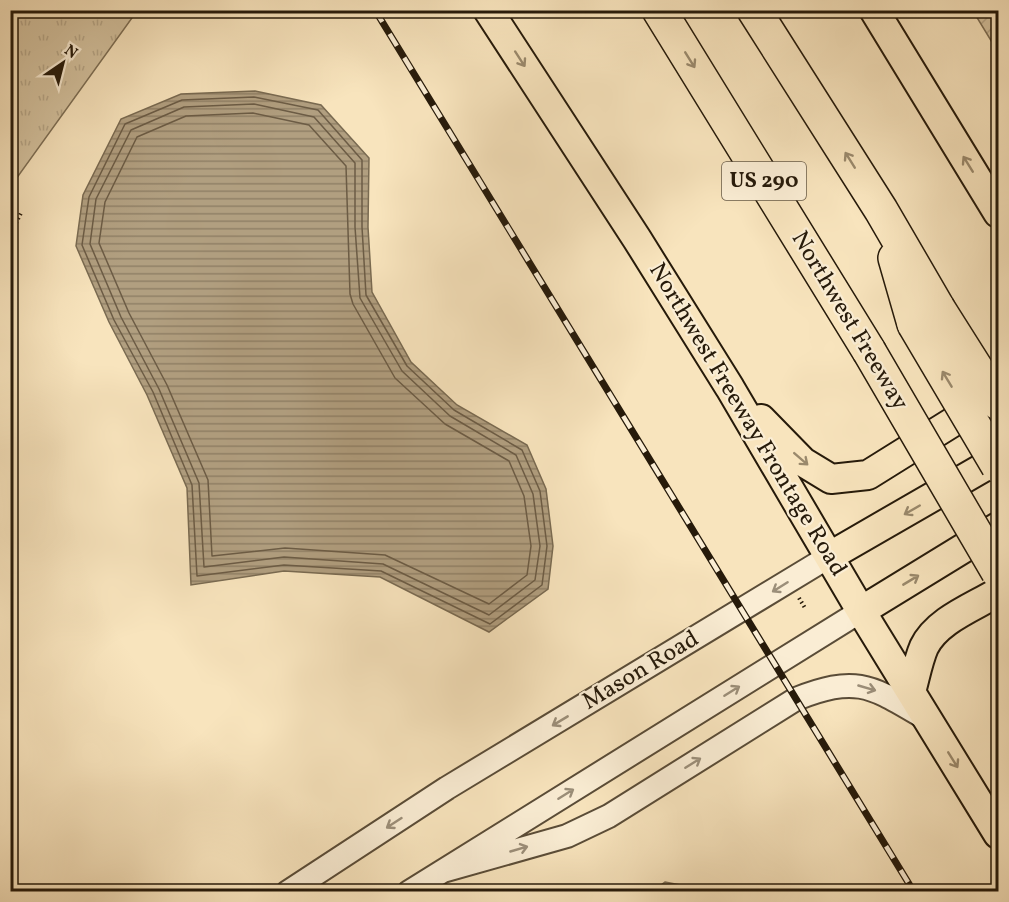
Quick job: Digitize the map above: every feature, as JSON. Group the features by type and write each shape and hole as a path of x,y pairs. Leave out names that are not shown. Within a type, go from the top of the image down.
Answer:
{"highway":[{"name":"Northwest Freeway","path":"659,10 869,351 999,572"},
{"path":"754,10 881,210 926,316 999,466"},
{"path":"926,316 999,403"},
{"path":"899,403 999,546"}],"main road":[{"name":"Northwest Freeway Frontage Road","path":"488,10 730,387 861,610 999,834"},
{"path":"874,10 999,213"},
{"path":"730,387 803,462 831,479 868,475 999,394"},
{"name":"Mason Road","path":"830,556 999,459"},
{"path":"861,610 999,527"},
{"path":"911,692 924,648 930,638 942,626 999,592"}],"street":[{"name":"Mason Road","path":"288,891 447,789 830,556"},
{"path":"409,891 861,610"},
{"path":"443,871 567,836 609,816 796,699 826,687 857,685 881,692 927,718"}],"path":[{"path":"10,235 22,211"}],"green space":[{"path":"10,11 137,11 11,186"},
{"path":"973,11 998,11 998,52"}],"water":[{"path":"255,91 321,105 369,158 368,227 372,292 411,362 457,405 527,445 546,489 553,546 548,589 489,632 380,577 284,571 191,585 187,488 147,395 109,322 76,246 83,195 121,119 181,94"},
{"path":"665,882 711,891 653,891"}],"railway":[{"path":"375,10 914,892"}]}
